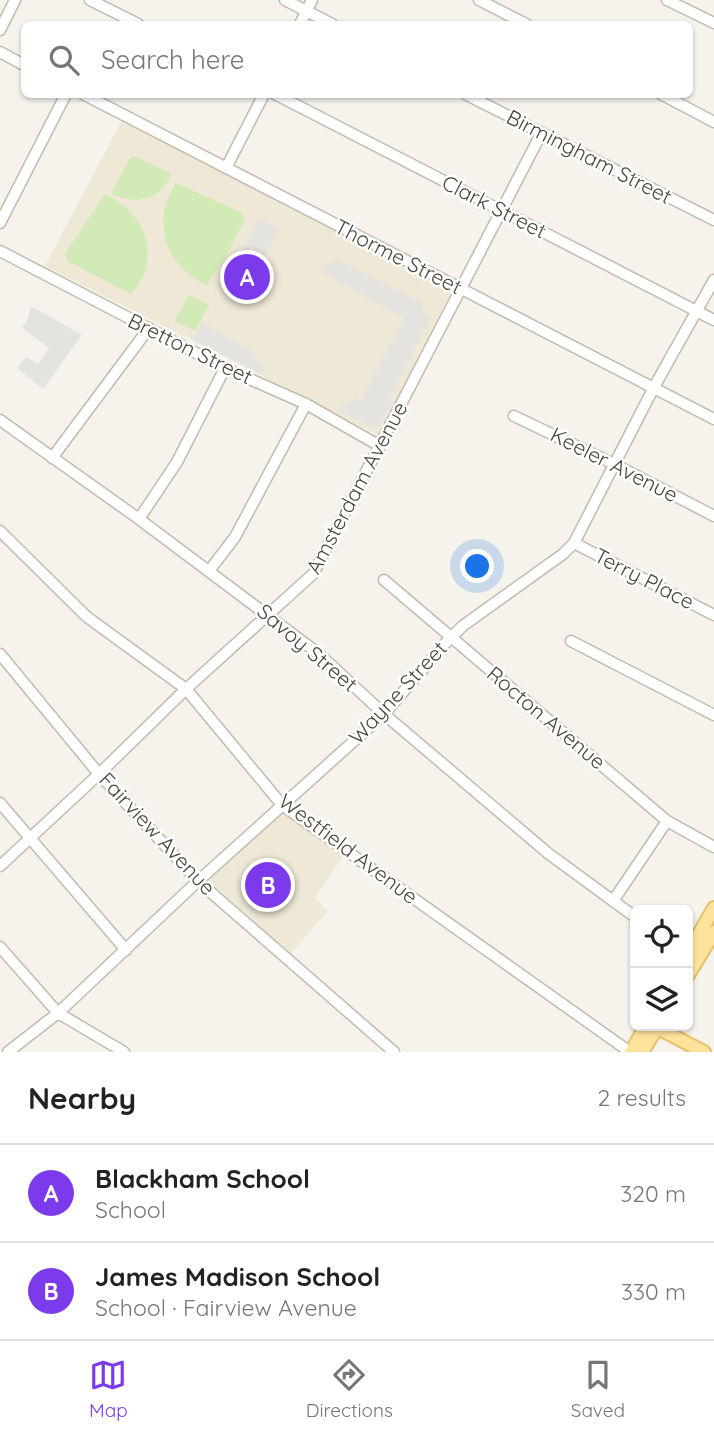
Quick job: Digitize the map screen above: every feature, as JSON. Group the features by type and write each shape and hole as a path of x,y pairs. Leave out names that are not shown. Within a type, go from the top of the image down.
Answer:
{"main road":[{"path":"693,949 714,908"},
{"path":"693,952 714,932"},
{"path":"631,1052 650,1031"},
{"path":"642,1052 652,1031"},
{"path":"664,1031 704,1052"}],"street":[{"path":"0,30 15,0"},
{"path":"90,0 132,21"},
{"path":"285,0 326,21"},
{"path":"302,21 312,0"},
{"path":"479,0 520,21"},
{"path":"667,0 714,23"},
{"path":"0,52 21,63"},
{"path":"0,223 64,98"},
{"name":"Thorme Street","path":"91,98 714,419"},
{"path":"226,167 262,98"},
{"name":"Clark Street","path":"283,98 714,320"},
{"name":"Birmingham Street","path":"473,98 714,219"},
{"path":"669,98 714,122"},
{"name":"Amsterdam Avenue","path":"0,866 32,839 186,689 313,574 541,134"},
{"name":"Bretton Street","path":"0,250 225,368 306,404 380,446"},
{"name":"Wayne Street","path":"8,1052 58,1013 198,881 384,715 464,625 563,554 574,543 654,387 714,280"},
{"path":"52,458 149,328"},
{"path":"139,519 177,462 225,368"},
{"path":"209,571 235,537 306,404"},
{"name":"Keeler Avenue","path":"514,416 714,516"},
{"name":"Savoy Street","path":"0,420 139,519 319,654 384,715 549,854 630,913"},
{"name":"Westfield Avenue","path":"0,531 87,617 186,689 282,805 631,1052"},
{"name":"Terry Place","path":"574,543 714,615"},
{"name":"Rocton Avenue","path":"384,580 667,821 714,847"},
{"path":"571,641 714,715"},
{"name":"Fairview Avenue","path":"0,654 99,774 198,881 394,1052"},
{"path":"0,803 126,950"},
{"path":"613,901 667,821"},
{"path":"0,947 58,1013 124,1052"}],"shaded area":[{"path":"122,120 451,290 378,435 45,266"},
{"path":"259,219 279,229 250,286 229,275"},
{"path":"337,259 423,303 424,314 430,317 390,396 385,394 393,400 379,427 372,427 339,411 340,407 356,398 361,401 404,318 323,273 328,265"},
{"path":"31,306 82,335 43,389 17,368 26,357 38,364 49,348 22,328"},
{"path":"202,322 254,353 265,369 262,374 193,340"},
{"path":"282,811 344,855 315,898 328,911 291,953 208,880"}],"green space":[{"path":"134,156 171,174 167,183 154,195 138,200 111,194 129,160"},
{"path":"176,183 240,212 245,219 207,285 181,267 166,242 164,213"},
{"path":"105,194 131,212 145,238 148,252 146,267 141,281 131,294 67,261 65,254"},
{"path":"189,295 209,305 195,331 175,321"}],"place":[{"name":"Blackham School","path":"247,277"},
{"name":"James Madison School","path":"268,885"}]}
